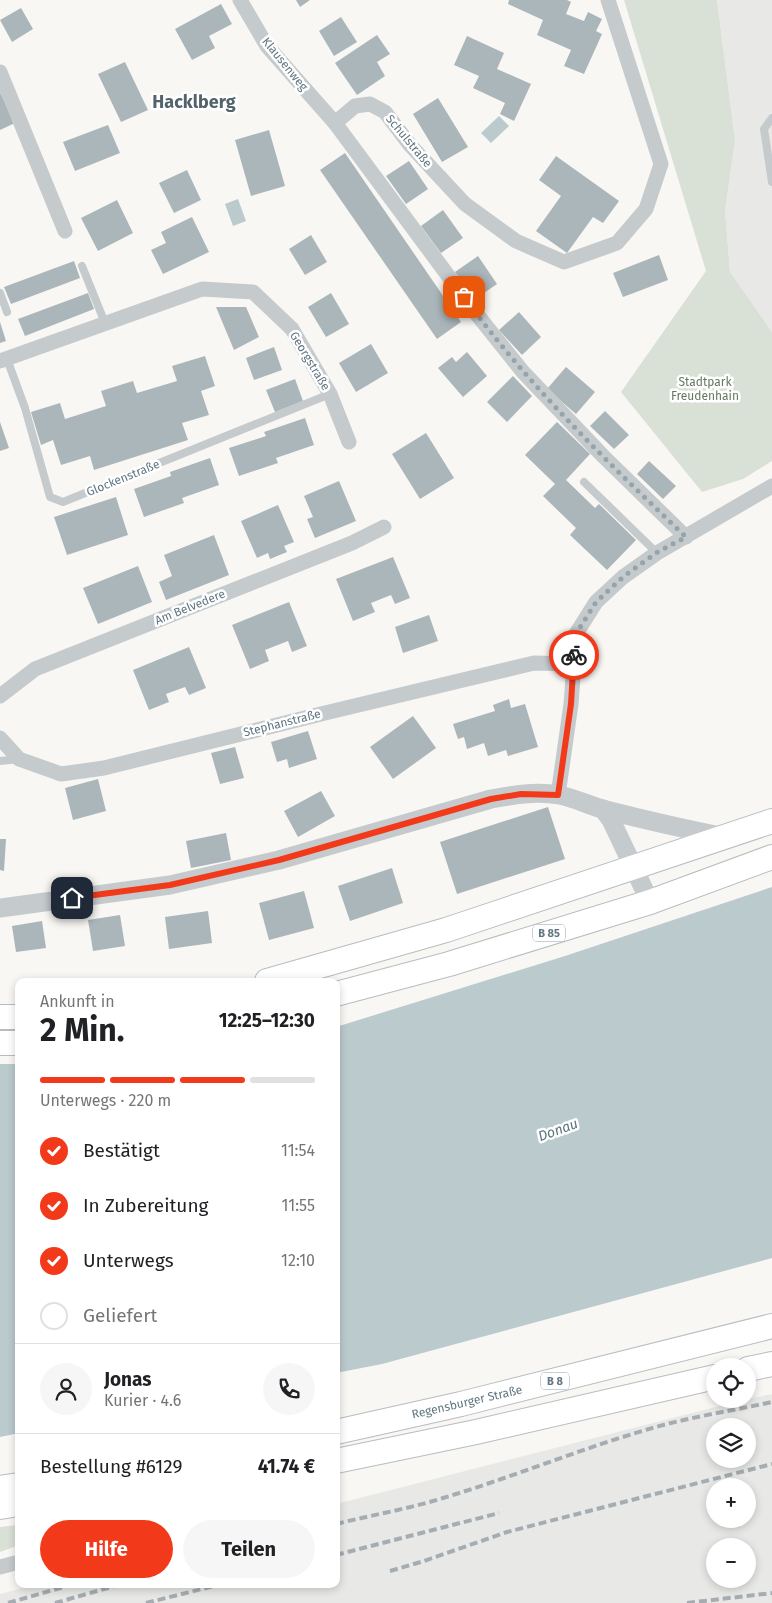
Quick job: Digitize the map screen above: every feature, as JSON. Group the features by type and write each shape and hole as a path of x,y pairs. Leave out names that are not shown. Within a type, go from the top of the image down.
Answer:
{"main road":[{"path":"278,978 446,930 772,821"},
{"name":"B 85","path":"340,993 449,964 650,902 772,857"},
{"path":"0,1017 15,1017"},
{"path":"0,1043 15,1042"},
{"name":"Regensburger Straße","path":"340,1431 461,1404 772,1326"},
{"path":"756,1367 772,1364"},
{"path":"340,1460 476,1432 706,1379"},
{"path":"0,1488 15,1486"},
{"path":"0,1507 15,1505"}],"street":[{"name":"Klausenweg","path":"240,0 268,46 335,123"},
{"name":"Schulstraße","path":"335,123 355,106 370,104 385,112 410,145 465,204 516,241 564,262 617,243 646,209 661,164 608,0"},
{"path":"0,72 66,230"},
{"path":"335,123 475,312 522,372 603,456 686,537"},
{"name":"Glockenstraße","path":"4,360 202,289 253,292"},
{"name":"Georgstraße","path":"253,292 292,329 330,394 349,442"},
{"path":"558,795 571,704 574,637 596,602 623,577 656,553 772,486"},
{"name":"Am Belvedere","path":"0,696 35,669 352,543 384,527"},
{"name":"Stephanstraße","path":"0,738 19,759 62,774 104,768 325,712 534,663 574,664"},
{"path":"0,908 170,885 279,860 491,799 521,794 558,795 590,803 603,809 682,829 726,837"},
{"path":"603,809 650,902"},
{"path":"0,1567 15,1563"}],"lane":[{"path":"772,118 764,129 772,182"},
{"path":"82,266 105,323"},
{"path":"0,293 7,312"},
{"name":"Glockenstraße","path":"4,360 25,408 50,497 63,502 330,394"},
{"path":"584,482 656,553"},
{"path":"0,761 19,759"}],"shaded area":[{"path":"717,0 772,0 772,332 730,272 725,211 735,141"},
{"path":"772,1394 772,1603 0,1603 0,1594 23,1588 340,1588 340,1503 712,1408 756,1408 756,1397"}],"green space":[{"name":"Stadtpark Freudenhain","path":"624,0 717,0 735,141 725,211 730,272 772,332 772,461 743,479 702,492 621,392 706,271"},
{"path":"15,1525 15,1546 0,1552 0,1527"}],"water":[{"path":"499,116 509,126 491,143 481,133"},
{"path":"238,199 246,221 233,226 225,204"},
{"name":"Donau","path":"772,887 772,1258 382,1364 340,1372 340,1026 565,956"},
{"path":"0,1064 15,1064 15,1434 0,1437"}],"building":[{"path":"296,0 310,0 300,7"},
{"path":"509,0 567,0 571,2 566,14 584,21 588,12 602,19 596,31 602,34 584,74 564,66 571,50 537,35 543,20 508,4"},
{"path":"221,4 232,24 209,36 215,48 192,60 175,29"},
{"path":"21,8 33,29 12,42 0,20"},
{"path":"341,17 357,42 334,56 319,31"},
{"path":"377,35 390,54 377,62 385,76 357,95 335,63"},
{"path":"467,36 504,53 497,69 531,84 514,121 500,114 505,103 473,88 479,76 454,65"},
{"path":"125,62 148,110 121,122 98,74"},
{"path":"0,92 15,123 0,130"},
{"path":"438,98 468,147 442,162 413,114"},
{"path":"108,125 120,153 75,171 63,142"},
{"path":"269,130 285,186 251,196 235,140"},
{"path":"345,153 461,322 437,339 320,170"},
{"path":"556,156 619,201 603,223 593,217 567,253 536,231 561,196 539,180"},
{"path":"409,161 428,189 406,204 386,176"},
{"path":"187,170 201,200 174,213 159,183"},
{"path":"117,200 133,233 98,251 81,218"},
{"path":"443,210 463,238 441,253 421,226"},
{"path":"192,217 209,252 163,274 151,250 166,243 161,232"},
{"path":"311,235 327,262 305,275 289,249"},
{"path":"659,255 668,280 623,297 613,273"},
{"path":"478,256 497,284 475,299 455,272"},
{"path":"74,261 80,278 11,304 4,287"},
{"path":"88,293 94,309 25,336 18,319"},
{"path":"331,293 349,324 326,337 308,307"},
{"path":"216,307 246,307 259,337 234,350"},
{"path":"519,312 541,337 522,355 499,330"},
{"path":"0,322 6,341 0,343"},
{"path":"371,344 388,373 356,392 339,363"},
{"path":"274,347 282,370 254,380 246,358"},
{"path":"467,352 487,376 463,397 438,368 452,357 456,362"},
{"path":"205,356 215,386 201,391 209,415 182,423 188,440 94,470 90,456 61,465 53,440 41,445 31,412 60,403 65,419 106,406 101,391 133,381 137,393 177,381 172,366"},
{"path":"566,367 595,392 576,414 547,389"},
{"path":"513,376 532,396 507,422 487,402"},
{"path":"295,379 303,401 275,412 266,390"},
{"path":"605,411 629,435 614,449 590,426"},
{"path":"305,418 314,445 276,458 278,463 239,476 229,448 266,436 264,432"},
{"path":"0,422 9,448 0,451"},
{"path":"557,422 590,454 566,480 595,508 599,504 636,540 607,570 570,535 576,528 543,496 555,484 525,455"},
{"path":"426,433 454,478 420,499 392,454"},
{"path":"210,458 219,485 182,498 184,503 144,517 134,489 171,476 170,472"},
{"path":"649,461 676,486 663,499 637,474"},
{"path":"339,481 356,521 315,538 307,519 313,517 304,496"},
{"path":"116,497 128,535 67,555 54,517"},
{"path":"278,505 294,542 284,546 287,552 270,559 268,553 257,558 241,521"},
{"path":"214,535 229,575 166,600 159,582 172,576 164,555"},
{"path":"393,557 410,598 395,604 391,595 371,603 375,612 353,621 336,579"},
{"path":"138,566 152,602 98,624 83,588"},
{"path":"289,602 307,646 292,652 288,641 265,650 269,661 250,669 232,625"},
{"path":"429,615 438,641 403,653 395,627"},
{"path":"189,647 206,688 189,695 185,687 166,694 169,702 149,710 133,670"},
{"path":"509,699 511,708 525,704 538,747 508,756 506,750 488,756 484,743 467,749 464,737 458,739 453,724 495,711 493,705"},
{"path":"413,716 436,748 393,779 370,747"},
{"path":"308,731 317,759 289,768 287,759 277,762 271,742"},
{"path":"235,747 244,778 220,784 211,753"},
{"path":"98,779 106,811 73,820 65,788"},
{"path":"321,791 335,816 298,837 284,811"},
{"path":"548,807 565,859 457,894 440,842"},
{"path":"226,833 231,860 191,868 186,841"},
{"path":"0,839 6,839 4,871 0,870"},
{"path":"392,868 403,903 350,921 338,886"},
{"path":"304,891 314,928 269,940 259,903"},
{"path":"208,911 212,943 169,949 165,917"},
{"path":"120,915 125,946 93,951 88,920"},
{"path":"42,921 46,948 16,952 12,926"}],"railway":[{"path":"340,1523 443,1498 598,1445 664,1425 772,1402"},
{"path":"390,1571 507,1532 772,1464"},
{"path":"340,1554 499,1513"},
{"path":"8,1603 60,1588"},
{"path":"55,1603 108,1588"},
{"path":"146,1603 206,1588"},
{"path":"687,1603 772,1593"}],"way so far":[{"path":"464,297 522,372 603,456 686,537 656,553 623,577 596,602 574,637 574,655"}],"district":[{"name":"Hacklberg","path":"194,102"}],"route":[{"path":"72,898 170,885 279,860 491,799 521,794 558,795 571,704 574,655"}]}
